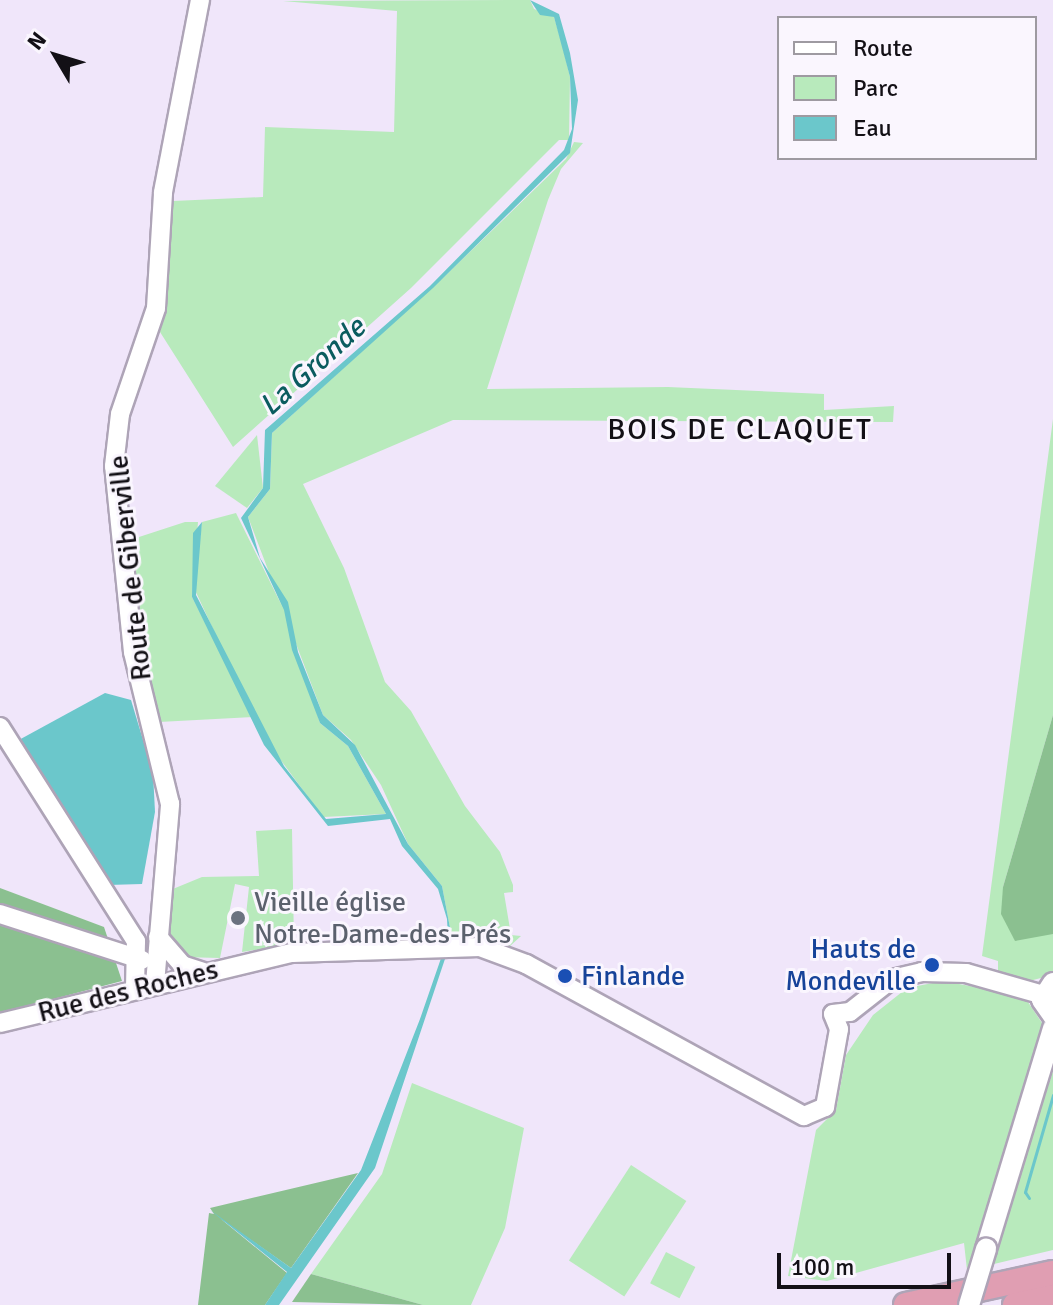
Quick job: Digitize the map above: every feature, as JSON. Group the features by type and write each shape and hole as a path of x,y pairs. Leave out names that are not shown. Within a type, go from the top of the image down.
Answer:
{"highway":[{"path":"906,1305 1053,1273"},
{"path":"1015,1305 1053,1297"}],"main road":[{"path":"1048,989 1053,1016"},
{"path":"969,1305 1053,1028"}],"street":[{"name":"Route de Giberville","path":"155,984 170,804 133,652 114,466 120,414 156,308 163,192 200,0"},
{"path":"0,727 136,941 133,959 135,989"},
{"path":"0,914 133,959 196,974"},
{"path":"158,937 182,965 196,974"},
{"name":"Rue des Roches","path":"0,1023 292,953 480,947 526,964 790,1110 815,1114 825,1107 830,1088 839,1029 833,1014 850,1012 892,979 922,972 966,973 1048,989"}],"green space":[{"path":"530,0 534,9 554,17 562,44 570,77 569,140 559,140 411,288 233,447 160,332 173,201 263,197 265,127 394,132 397,11 283,1"},
{"path":"574,142 583,143 561,169 548,200 487,389 668,387 824,394 824,410 894,406 893,422 453,420 303,484 344,568 385,682 411,711 465,806 500,852 513,885 513,892 504,893 511,935 521,936 509,947 452,938 442,886 408,844 381,785 351,740 323,715 248,517 270,489 272,433 446,275 566,159"},
{"path":"1053,419 1053,715 1003,887 1053,934 1053,975 1025,982 998,974 998,961 982,956"},
{"path":"257,435 263,488 247,508 215,486"},
{"path":"236,513 284,610 320,723 348,746 386,814 323,817 268,743 247,702 194,588 202,522"},
{"path":"185,522 198,522 192,597 253,717 159,722 142,657 131,550 139,537"},
{"path":"292,829 294,944 242,952 249,887 235,884 220,958 181,957 167,934 168,891 202,877 259,876 256,831"},
{"path":"943,981 1024,996 1044,1026 967,1270 964,1243 827,1281 788,1276 816,1130 836,1110 846,1055 873,1015 907,988"},
{"path":"1053,1071 1053,1250 994,1264 997,1245"},
{"path":"412,1083 524,1128 505,1228 471,1305 423,1305 311,1274 382,1174"},
{"path":"631,1165 686,1201 624,1297 569,1261"},
{"path":"666,1252 695,1267 680,1298 650,1283"}],"shaded area":[{"path":"1053,715 1053,934 1015,941 1001,914 1003,887"},
{"path":"0,888 104,927 122,981 0,1013"},
{"path":"358,1173 291,1268 221,1219 287,1273 265,1305 198,1305 209,1213 214,1214 210,1208"},
{"path":"311,1274 423,1305 292,1302"}],"water":[{"path":"530,0 559,14 570,53 578,100 570,153 433,288 272,433 270,489 248,517 260,558 288,602 298,652 323,715 355,745 408,844 442,886 452,938 375,1168 279,1305 265,1305 287,1272 210,1210 291,1268 361,1170 448,938 447,919 438,889 402,846 390,819 328,826 264,745 192,597 193,533 202,522 196,595 284,766 326,819 386,814 348,746 320,723 292,650 284,610 241,518 263,488 265,430 430,286 564,150 572,129 570,77 554,17 540,15"},
{"path":"105,693 131,700 153,773 155,812 142,884 108,885 17,741"}],"waterway":[{"path":"1029,1198 1025,1192 1053,1095"}],"place":[{"name":"Vieille église Notre-Dame-des-Prés","path":"238,918"},
{"name":"Hauts de Mondeville","path":"932,965"},
{"name":"Finlande","path":"565,976"}],"district":[{"name":"BOIS DE CLAQUET","path":"740,430"}],"water label":[{"name":"La Gronde","path":"313,367"}]}
